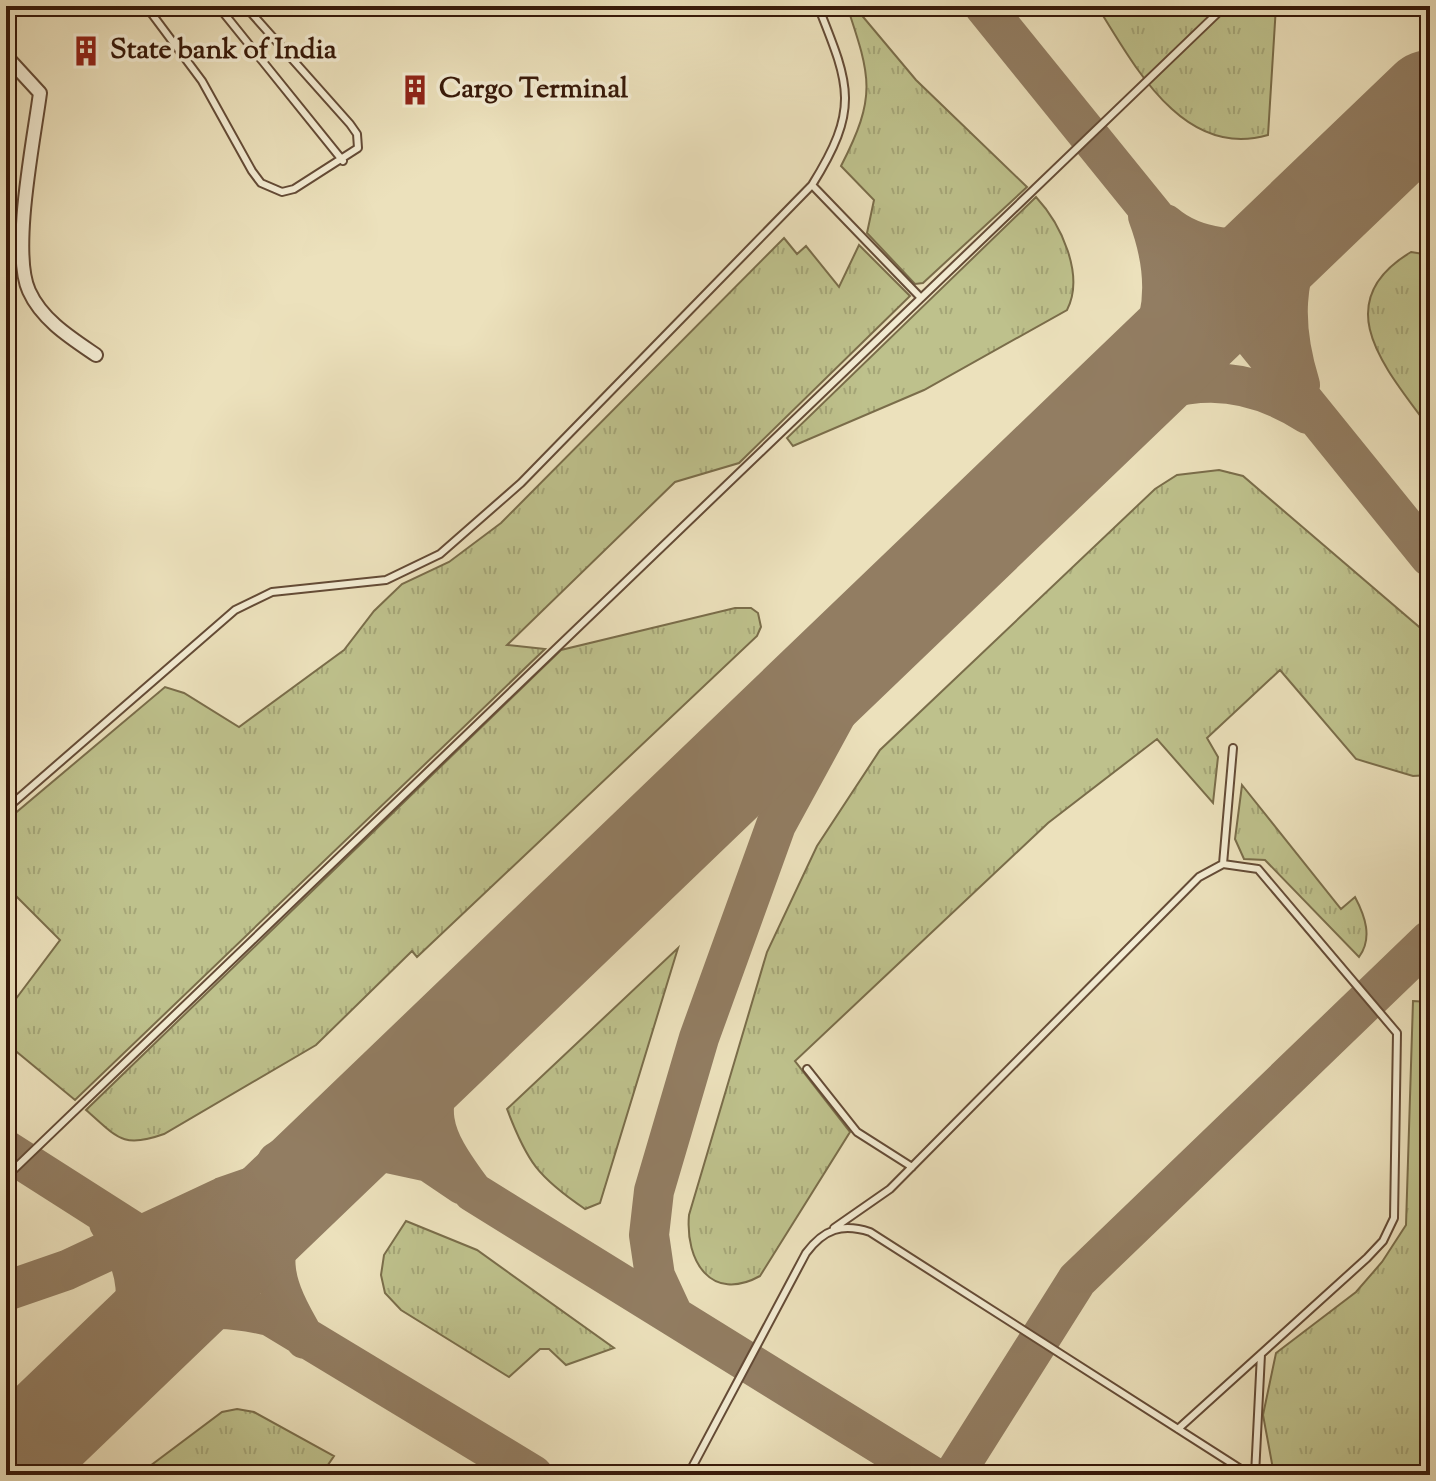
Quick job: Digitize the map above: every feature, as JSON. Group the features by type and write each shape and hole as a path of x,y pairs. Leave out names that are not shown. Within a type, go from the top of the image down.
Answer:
{"street":[{"path":"6,56 40,93 22,235 28,290 57,328 96,355"}],"lane":[{"path":"146,6 196,71 261,183 282,192 343,161 358,148 357,134 245,6"},
{"path":"218,6 343,161"},
{"path":"6,809 250,601 272,592 386,580 440,554 521,483 812,185 829,158 842,126 848,95 845,72 818,6"},
{"path":"6,1177 1225,6"},
{"path":"812,185 921,298"},
{"path":"1223,864 1233,748"},
{"path":"688,1475 806,1253 817,1238 890,1189 1199,877 1223,864 1258,869 1397,1033 1394,1218 1383,1241 1367,1258 1178,1429"},
{"path":"807,1069 857,1132 912,1167"},
{"path":"834,1228 852,1226 870,1232 1253,1475 1261,1354"}],"green space":[{"path":"847,6 854,6 916,80 1027,187 923,283 915,284 867,233 874,200 841,166 860,122 866,87 861,52"},
{"path":"1097,6 1276,6 1268,135 1238,139 1211,134 1186,121 1164,102 1145,79"},
{"path":"1036,197 1054,221 1068,250 1073,281 1067,310 924,390 793,446 787,438"},
{"path":"784,238 797,254 806,246 839,287 859,245 910,296 739,463 675,482 507,645 545,649 75,1100 6,1043 6,1012 60,940 6,886 6,821 165,687 184,693 239,727 344,650 374,611 402,584 449,562 501,523"},
{"path":"1411,252 1430,255 1430,429 1383,362 1372,339 1368,316 1372,294 1385,272"},
{"path":"1219,470 1243,476 1425,632 1430,640 1430,775 1413,776 1356,759 1280,670 1207,738 1218,757 1213,803 1157,739 1048,823 795,1061 850,1132 760,1276 743,1283 715,1281 697,1262 689,1232 689,1215 767,952 817,846 880,750 1155,489 1177,475"},
{"path":"735,608 751,608 758,613 761,627 757,636 417,957 412,951 316,1045 164,1134 150,1138 121,1138 86,1110 561,650"},
{"path":"1242,785 1341,909 1355,897 1367,935 1359,957 1265,860 1244,859 1235,839"},
{"path":"678,948 600,1203 585,1209 536,1167 507,1109"},
{"path":"1413,1001 1428,1002 1430,1014 1430,1475 1282,1475 1273,1469 1263,1415 1276,1353 1356,1292 1382,1262 1406,1225"},
{"path":"406,1221 477,1250 614,1348 566,1365 549,1349 540,1349 509,1377 401,1310 385,1293 381,1275 384,1255"},
{"path":"237,1409 254,1412 334,1456 321,1475 138,1475 222,1412"}],"taxiway":[{"path":"984,6 1430,557"},
{"path":"1363,165 1395,146 1430,140"},
{"path":"1108,410 1141,364 1159,319 1161,270 1148,216"},
{"path":"1165,224 1190,239 1234,249 1264,246 1277,241 1307,218"},
{"path":"1300,385 1290,340 1288,301 1294,262 1307,218"},
{"path":"1112,408 1163,389 1211,383 1259,390 1308,414"},
{"path":"673,1315 655,1276 649,1235 654,1191 699,1038 776,825 885,625"},
{"path":"954,1475 1077,1280 1430,940"},
{"path":"451,1041 437,1087 435,1121 446,1153 473,1192 930,1475"},
{"path":"277,1162 373,1101 451,1041"},
{"path":"6,1150 205,1277"},
{"path":"6,1291 67,1270 223,1197 326,1161 378,1151 429,1162 463,1185"},
{"path":"287,1198 277,1239 276,1271 285,1302 305,1339"},
{"path":"109,1223 128,1255 135,1286 134,1318 125,1354"},
{"path":"160,1248 204,1252 245,1239"},
{"path":"150,1330 181,1316 208,1310 236,1310 270,1316 533,1475"}],"runway":[{"path":"6,1467 1430,101"}],"place":[{"name":"State bank of India","path":"86,51"},
{"name":"Cargo Terminal","path":"415,90"}]}
